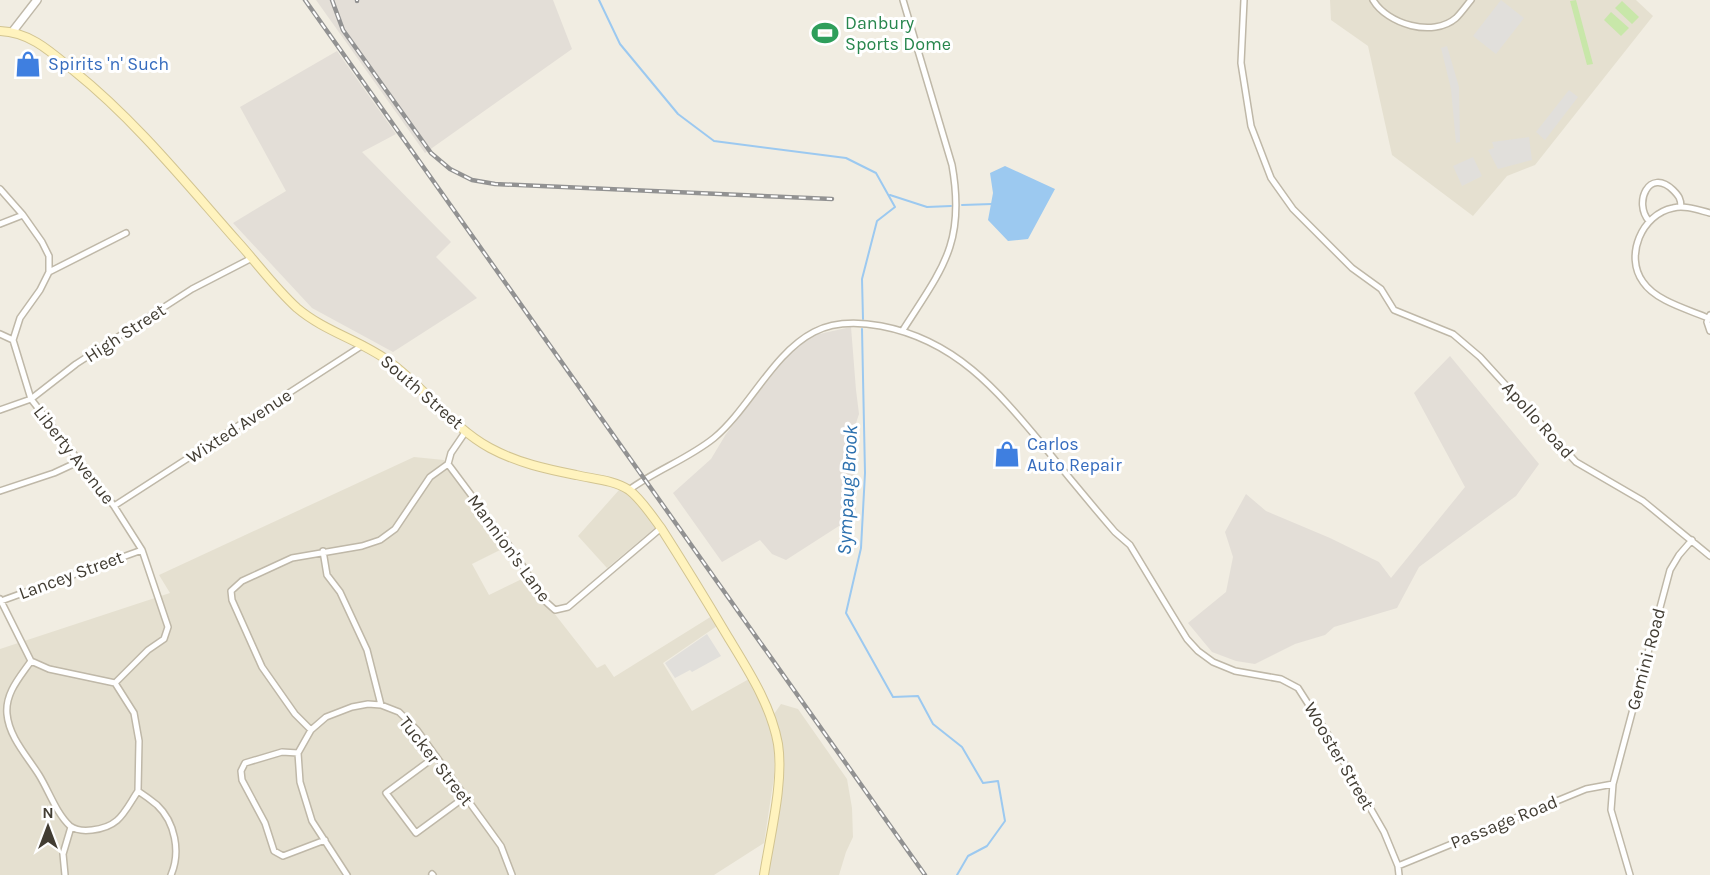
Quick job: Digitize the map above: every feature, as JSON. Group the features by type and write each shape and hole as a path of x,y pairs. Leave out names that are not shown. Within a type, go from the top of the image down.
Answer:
{"main road":[{"name":"South Street","path":"0,31 13,31 31,38 51,52 119,110 168,162 280,292 312,320 363,345 387,360 408,376 466,431 489,447 514,460 615,484 629,490"},
{"path":"629,490 661,528 758,688 770,716 778,745 779,777 764,875"}],"street":[{"path":"13,31 37,0"},
{"path":"903,0 952,165 956,186 956,213 952,243 945,264 903,330"},
{"name":"Apollo Road","path":"1244,0 1241,63 1251,126 1271,178 1293,209 1352,268 1381,289 1394,310 1453,334 1480,357 1576,462 1643,501 1710,556"},
{"path":"1373,0 1378,9 1391,18 1416,27 1438,26 1455,19 1471,0"},
{"path":"1649,221 1643,211 1643,199 1647,187 1652,184 1657,182 1667,185 1679,196 1682,207"},
{"path":"0,189 23,215 49,256 49,272 40,290 20,318 13,340 0,334"},
{"path":"1710,213 1682,207 1664,211 1649,221 1635,249 1635,265 1648,288 1661,297 1709,316 1707,325 1710,331"},
{"path":"0,224 23,215"},
{"path":"49,272 126,233"},
{"name":"High Street","path":"0,410 31,399 76,364 198,285 252,258"},
{"name":"Wooster Street","path":"629,490 715,437 792,349 814,332 838,324 862,323 903,330 933,343 982,376 1013,409 1114,532 1130,545 1187,639 1198,651 1213,662 1235,671 1281,679 1298,688 1330,738 1384,832 1398,866 1399,875"},
{"name":"Liberty Avenue","path":"13,340 31,399 114,507 142,550 168,627 164,639 148,650 115,683"},
{"name":"Wixted Avenue","path":"114,507 363,345"},
{"path":"311,730 295,714 262,667 232,600 231,591 242,580 292,558 362,546 380,540 395,529 430,477 448,464 451,453 466,431"},
{"path":"0,491 54,473 80,461"},
{"name":"Mannion's Lane","path":"448,464 513,551 545,601 555,610 568,607 661,528"},
{"name":"Gemini Road","path":"1630,875 1611,810 1612,784 1670,570 1692,540"},
{"name":"Lancey Street","path":"0,600 142,550"},
{"path":"323,551 327,575 340,592 367,650 381,705"},
{"path":"0,600 31,661 49,669 115,683 134,713 139,741 138,791 121,818 108,829 83,831 71,827 57,809 46,787 11,732 7,713 10,693 31,661"},
{"name":"Tucker Street","path":"298,753 311,730 326,717 352,707 368,704 381,705 399,712 417,730 501,846 512,875"},
{"path":"325,840 283,855 274,851 265,823 242,780 241,771 245,764 282,752 298,753 300,782 312,821 325,840 347,875"},
{"path":"436,756 386,793 416,833 465,797"},
{"name":"Passage Road","path":"1398,866 1586,789 1612,784"},
{"path":"138,791 158,806 170,823 176,843 171,875"},
{"path":"65,875 63,854 71,827"}],"shaded area":[{"path":"316,0 553,0 572,49 425,153"},
{"path":"1330,0 1636,0 1653,16 1535,165 1507,176 1473,216 1392,155 1368,46 1331,20"},
{"path":"1501,0 1524,18 1496,54 1473,36"},
{"path":"1447,46 1459,87 1460,142 1456,143 1451,89 1441,48"},
{"path":"337,51 396,134 362,152 451,242 436,257 477,298 393,352 312,308 233,223 286,191 240,107"},
{"path":"1569,90 1578,97 1545,140 1536,132"},
{"path":"1529,137 1532,160 1498,169 1488,150 1494,148 1492,142"},
{"path":"1473,157 1482,176 1462,186 1453,166"},
{"path":"851,327 859,414 855,426 856,515 786,560 772,554 760,540 722,562 673,493 711,459 726,434 791,351 810,336"},
{"path":"1450,356 1539,464 1516,496 1419,567 1397,608 1334,627 1325,635 1295,644 1255,664 1236,661 1212,652 1188,623 1226,592 1233,557 1225,532 1246,494 1266,511 1379,562 1391,578 1465,487 1414,393"},
{"path":"414,457 444,460 504,548 472,564 489,595 526,577 543,603 554,613 597,668 605,664 614,677 712,616 717,626 663,663 692,711 749,679 767,717 774,746 774,777 764,843 714,875 0,875 0,649 170,593 159,575"},
{"path":"619,490 628,494 656,527 607,568 578,536"},
{"path":"707,634 721,656 692,672 690,670 675,678 665,663"},
{"path":"781,704 798,709 847,779 852,808 853,837 839,875 768,875 784,771 781,740 774,714"}],"green space":[{"path":"1576,0 1593,64 1587,65 1570,1"},
{"path":"1622,1 1639,17 1632,24 1615,8"},
{"path":"1611,12 1629,28 1621,36 1604,20"}],"water":[{"path":"1005,166 1055,189 1028,239 1008,241 988,220 993,193 990,173"}],"waterway":[{"name":"Sympaug Brook","path":"599,0 620,44 678,114 714,141 846,158 876,173 895,207 877,221 862,279 863,319"},
{"path":"890,195 927,207 951,206"},
{"path":"962,205 992,204"},
{"name":"Sympaug Brook","path":"862,329 865,473 861,548 846,613 893,697 918,696 933,724 962,747 983,783 998,781 1005,821 987,846 968,856 957,875"}],"railway":[{"path":"305,0 925,875"},
{"path":"332,0 343,30 431,153 450,169 472,180 495,184 832,199"}],"place":[{"name":"Danbury Sports Dome","path":"825,33"},
{"name":"Spirits 'n' Such","path":"28,64"},
{"name":"Carlos Auto Repair","path":"1007,454"}]}
